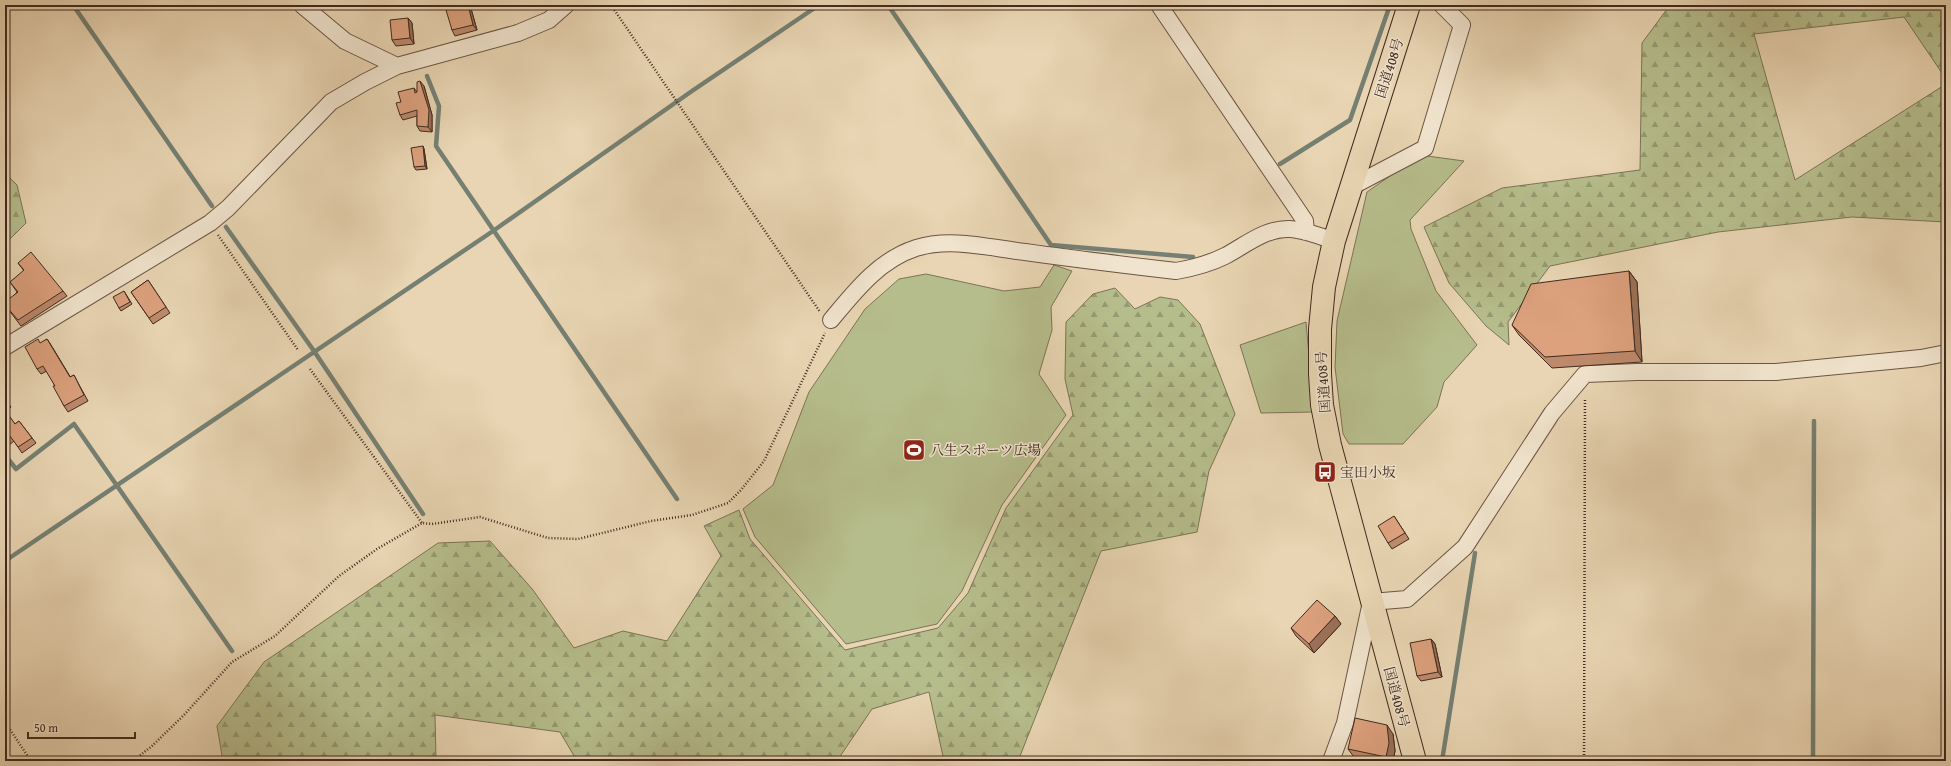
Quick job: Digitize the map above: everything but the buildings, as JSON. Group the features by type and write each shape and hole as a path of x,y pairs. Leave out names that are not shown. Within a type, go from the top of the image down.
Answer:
{"highway":[{"name":"国道408号","path":"1409,5 1334,241 1324,286 1320,330 1320,374 1322,405 1330,445 1414,761"}],"street":[{"path":"302,5 345,41 397,66"},
{"path":"5,347 210,223 228,208 332,102 365,82 397,66 518,33 549,20 566,5"},
{"path":"1159,5 1306,221 1306,232"},
{"path":"1351,187 1425,148 1462,25 1442,5"},
{"path":"831,320 855,291 890,260 910,250 928,245 967,244 1176,271 1202,266 1226,256 1251,239 1276,231 1289,229 1306,232 1334,241"},
{"path":"1332,761 1345,723 1371,602 1407,599 1465,546 1552,413 1585,374 1638,372 1776,372 1921,358 1946,353"}],"path":[{"path":"133,761 152,746 184,715 232,662 275,636 340,576 377,549 422,523 432,524 480,517 548,538 578,539 651,522 692,515 728,503 742,490 764,461 831,320 818,310 611,5"},
{"path":"210,223 298,350"},
{"path":"310,369 422,523"},
{"path":"1584,761 1585,374"},
{"path":"5,722 31,761"}],"green space":[{"path":"1670,5 1946,5 1946,79 1904,17 1754,34 1795,180 1946,84 1946,222 1852,217 1718,232 1550,266 1508,322 1509,345 1486,326 1449,283 1424,227 1502,188 1640,170 1642,43"},
{"path":"1420,155 1464,161 1410,220 1411,229 1436,291 1477,345 1444,382 1437,407 1403,444 1349,444 1343,434 1335,367 1337,321 1367,192"},
{"path":"5,173 17,185 26,223 5,244"},
{"name":"八生スポーツ広場","path":"1054,265 1072,271 1051,307 1052,330 1039,374 1066,415 1002,505 962,591 937,624 846,644 755,537 743,509 773,485 809,392 865,309 899,279 926,274 1004,291 1040,287"},
{"path":"1115,288 1135,309 1160,297 1178,300 1200,324 1235,414 1209,471 1197,532 1101,551 1018,761 944,761 929,692 872,709 837,761 577,761 560,732 435,715 436,761 223,761 217,726 264,662 438,543 490,541 533,590 574,648 623,631 667,641 721,556 704,526 739,510 750,539 845,650 938,628 968,593 1006,508 1073,415 1065,379 1066,322 1093,294"},
{"path":"1306,322 1314,412 1261,413 1240,345"}],"waterway":[{"path":"73,5 212,206"},
{"path":"5,561 493,231 692,91 819,5"},
{"path":"888,5 1051,245 1193,257"},
{"path":"1280,164 1350,120 1390,5"},
{"path":"427,76 439,106 436,146 677,499"},
{"path":"226,227 314,351 423,514"},
{"path":"1813,761 1814,421"},
{"path":"5,455 16,469 74,424 232,651"},
{"path":"1442,761 1475,553"}],"place":[{"name":"八生スポーツ広場","path":"914,450"},
{"name":"宝田小坂","path":"1325,472"}]}
